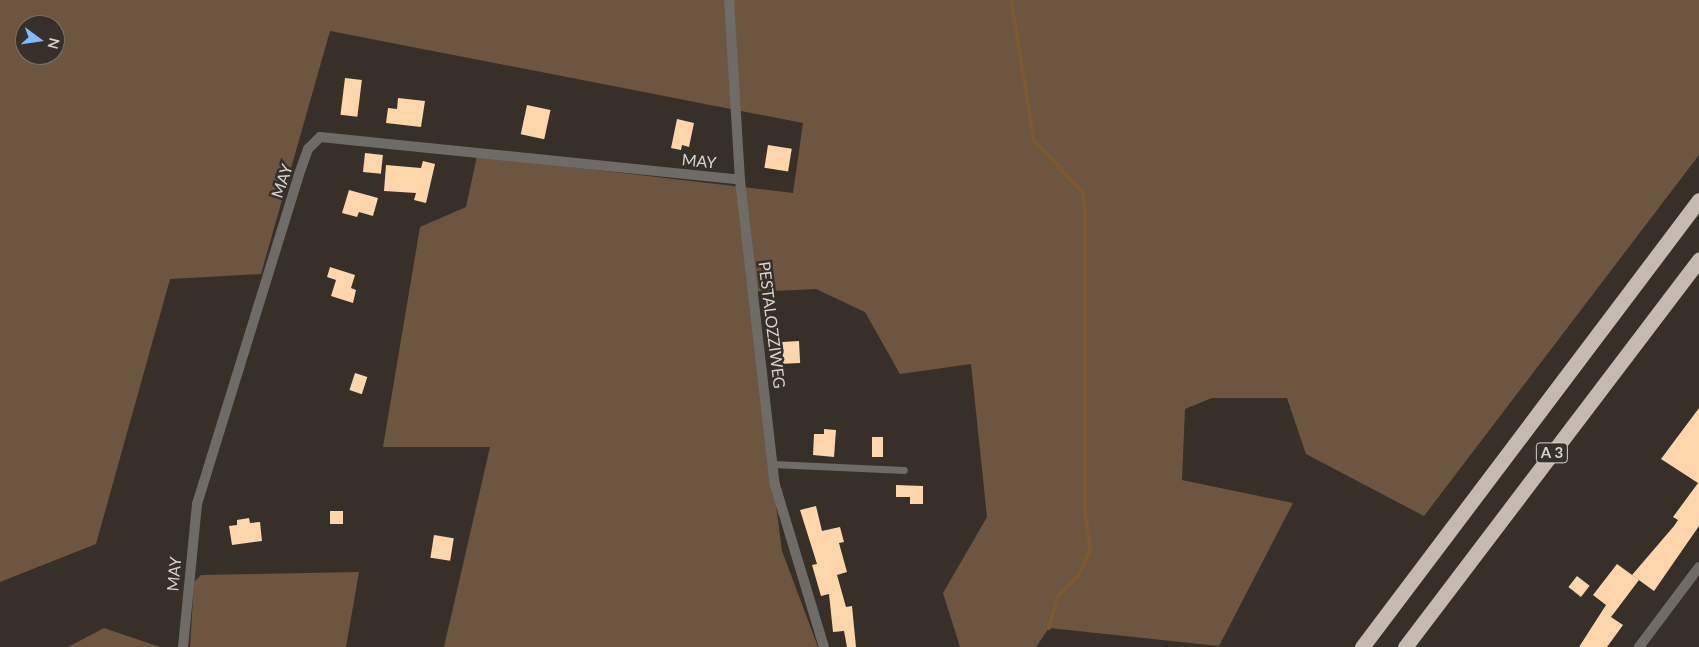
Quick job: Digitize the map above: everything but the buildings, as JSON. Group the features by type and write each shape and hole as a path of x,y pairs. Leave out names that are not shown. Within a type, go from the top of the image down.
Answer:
{"highway":[{"name":"A 3","path":"1362,647 1699,200"},
{"name":"A 3","path":"1405,647 1699,258"}],"street":[{"name":"PESTALOZZIWEG","path":"728,0 740,180 775,485 797,564 824,647"},
{"name":"MAY","path":"183,647 197,504 299,174 308,149 320,137 740,180"},
{"path":"1639,647 1699,567"}],"lane":[{"path":"773,464 904,470"}],"shaded area":[{"path":"0,0 1699,0 1699,155 1424,516 1306,454 1287,398 1212,398 1185,409 1182,480 1293,503 1219,646 1049,628 1036,647 960,647 943,593 987,517 971,364 900,374 865,312 816,289 749,292 782,551 818,647 444,647 490,447 383,447 420,227 466,207 477,156 793,193 803,123 330,31 261,274 170,279 96,544 0,582"},
{"path":"359,572 346,647 190,647 194,582 201,575"},
{"path":"104,628 160,647 68,647"}],"waterway":[{"path":"1011,0 1034,141 1083,192 1085,211 1085,512 1090,549 1080,573 1057,598 1049,628"}]}
